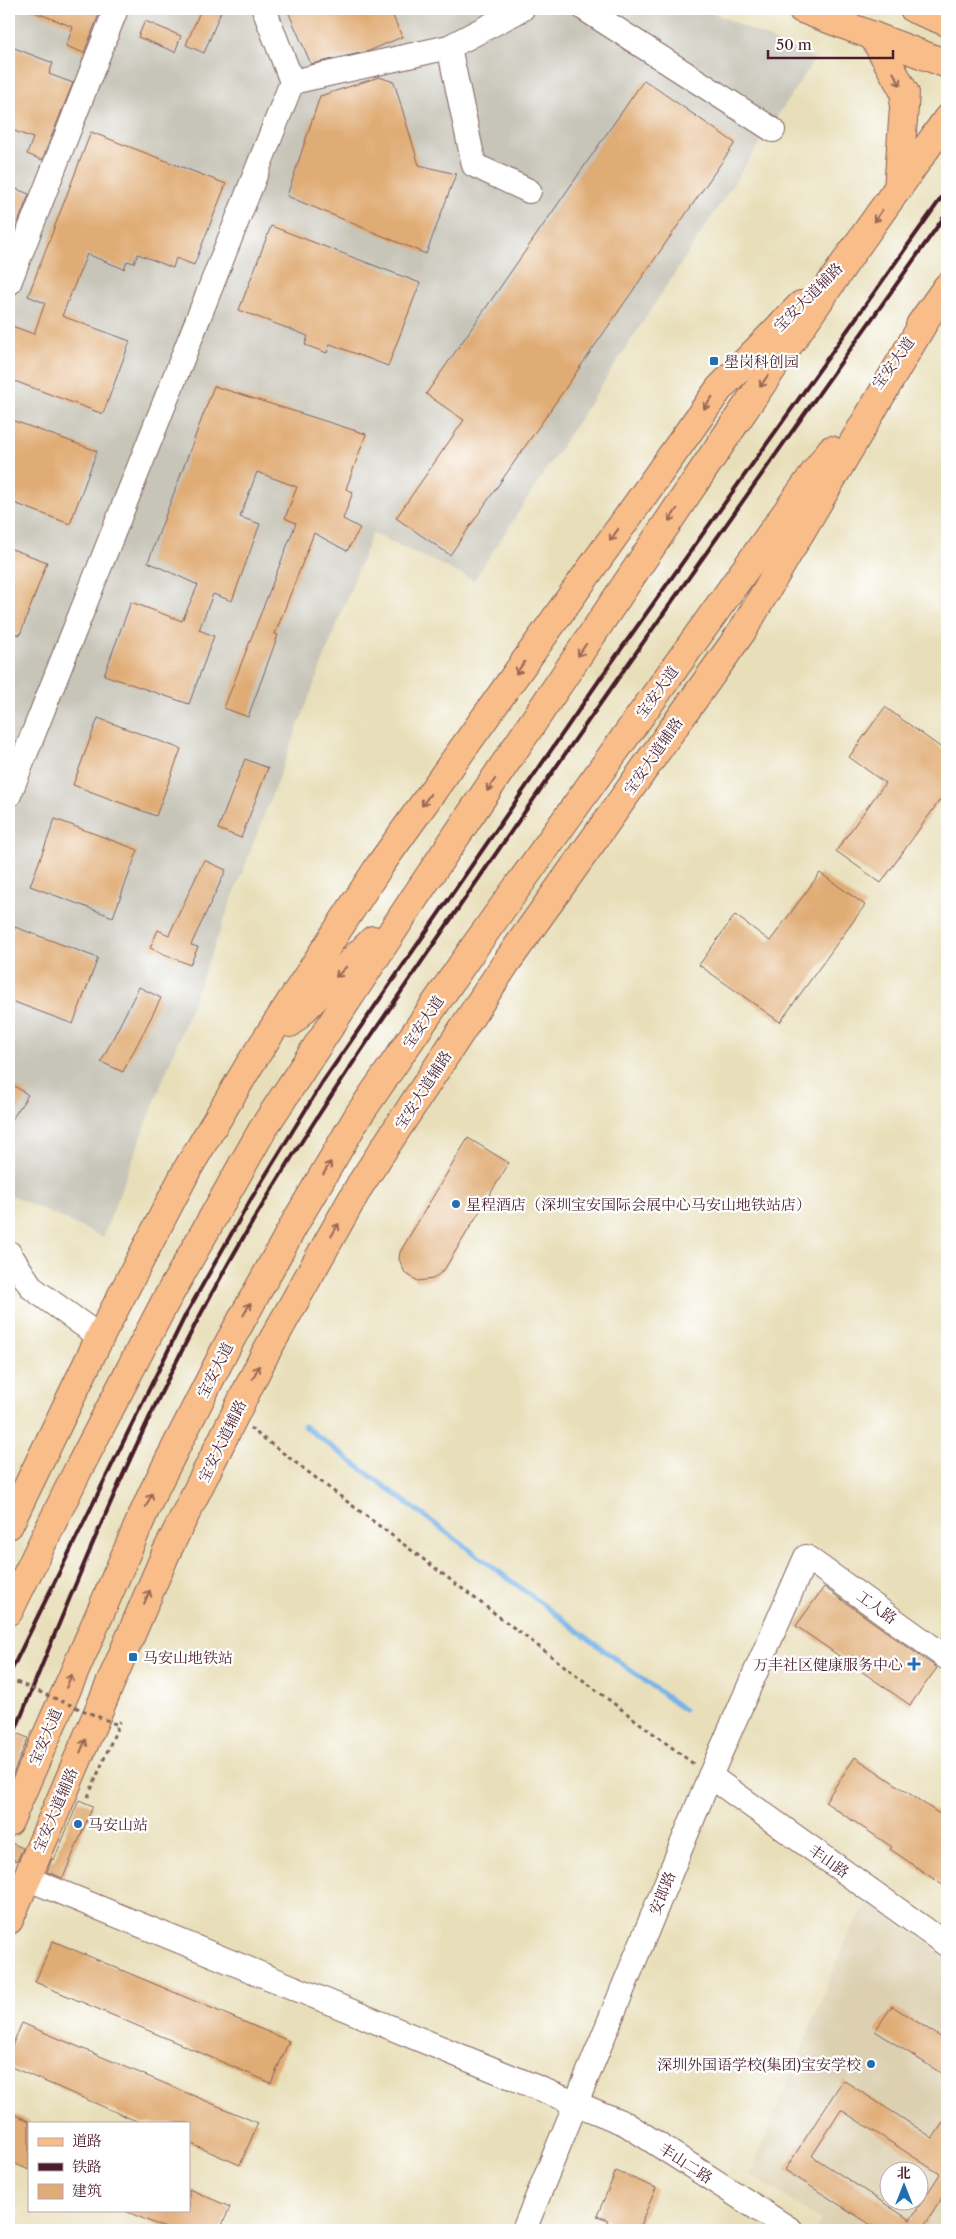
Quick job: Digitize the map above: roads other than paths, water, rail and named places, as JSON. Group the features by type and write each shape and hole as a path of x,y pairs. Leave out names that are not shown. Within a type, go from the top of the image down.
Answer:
{"main road":[{"path":"802,9 947,64"},
{"path":"914,9 947,22"},
{"path":"873,36 905,93 898,189"},
{"path":"9,1611 78,1470 165,1302 255,1144 413,900 851,254 947,119"},
{"name":"宝安大道辅路","path":"9,1525 100,1337 188,1168 250,1064 380,865 718,389 851,254"},
{"name":"宝安大道","path":"9,1822 104,1600 152,1494 226,1348 299,1216 358,1116 475,946 947,287"},
{"name":"宝安大道辅路","path":"9,1920 166,1553 234,1428 265,1354 360,1185 506,963 743,630 930,312"},
{"path":"250,1064 413,900"},
{"path":"104,1600 234,1428"}],"street":[{"path":"9,283 116,9"},
{"path":"9,795 292,82 264,9"},
{"path":"292,82 449,47 522,9"},
{"path":"585,9 773,130"},
{"path":"449,47 474,164 529,191"},
{"path":"9,1253 19,1287 32,1288 100,1337"},
{"name":"工人路","path":"806,1557 947,1658"},
{"name":"安郎路","path":"524,2230 710,1776 806,1557"},
{"name":"丰山路","path":"710,1776 947,1945"},
{"name":"丰山二路","path":"26,1878 626,2124 791,2230"}],"waterway":[{"path":"304,1426 684,1710"}],"railway":[{"path":"9,1675 185,1316 251,1199 322,1083 609,666 947,190"},
{"path":"9,1746 75,1585 145,1427 196,1323 228,1263 263,1204 335,1090 488,865 947,213"}],"place":[{"name":"壆岗科创园","path":"714,361"},
{"name":"星程酒店（深圳宝安国际会展中心马安山地铁站店）","path":"456,1204"},
{"name":"马安山地铁站","path":"133,1657"},
{"name":"万丰社区健康服务中心","path":"914,1664"},
{"name":"马安山站","path":"78,1824"},
{"name":"深圳外国语学校(集团)宝安学校","path":"871,2064"}]}
